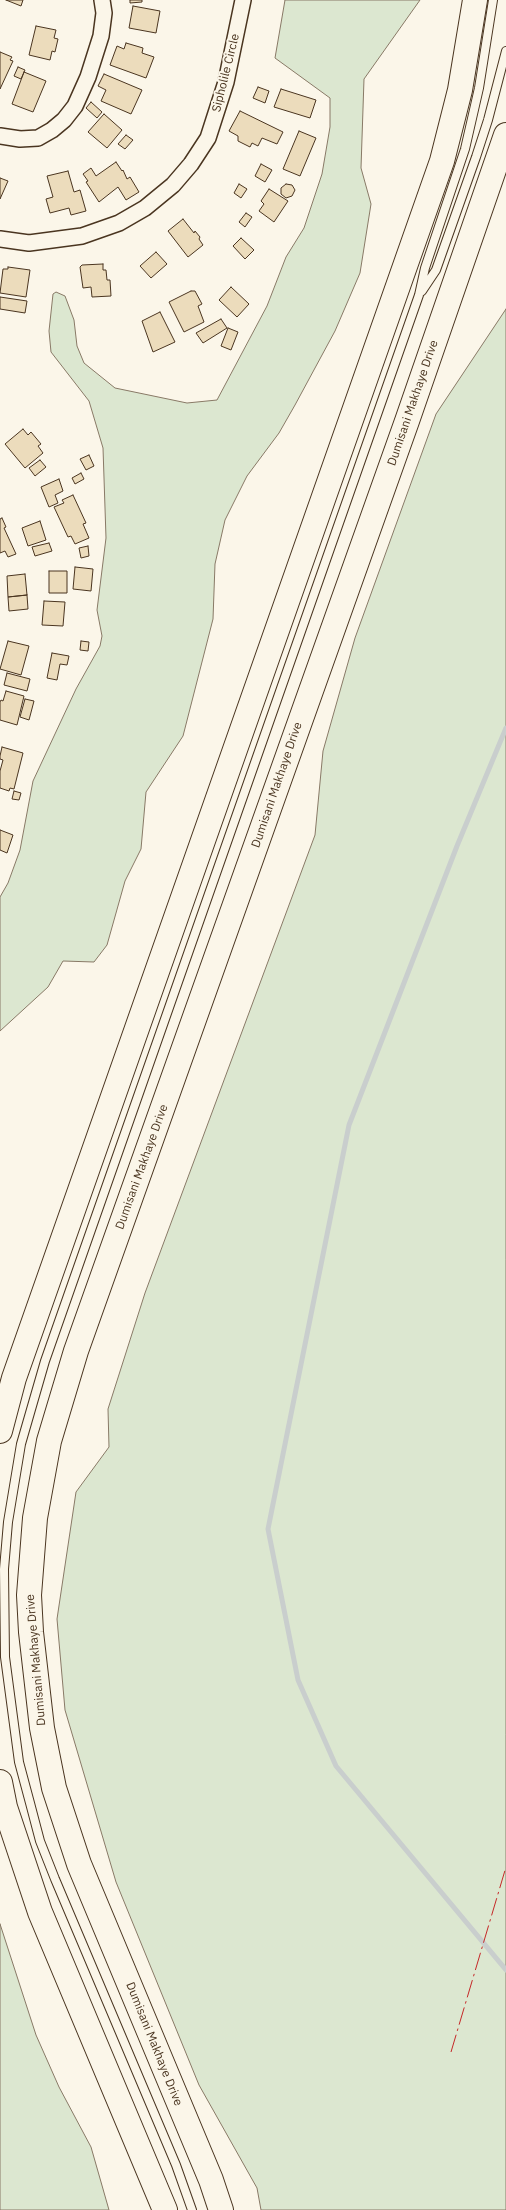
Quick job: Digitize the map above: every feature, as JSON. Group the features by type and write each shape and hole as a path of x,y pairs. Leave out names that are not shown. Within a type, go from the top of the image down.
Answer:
{"main road":[{"path":"0,1431 14,1378 442,161 460,90 475,0"},
{"name":"Dumisani Makhaye Drive","path":"221,2210 211,2180 79,1864 54,1788 42,1728 31,1632 30,1579 35,1518 49,1441 76,1351 410,412 506,135"},
{"path":"0,1782 5,1807 40,1912 165,2210"}],"street":[{"path":"0,136 20,139 38,138 64,120 75,106 88,77 101,36 104,13 102,0"},
{"name":"Sipholile Circle","path":"0,238 29,243 82,236 119,223 145,208 173,185 191,164 208,138 226,82 242,0"}],"lane":[{"path":"192,2210 176,2165 54,1879 32,1813 19,1762 5,1657 4,1569 8,1522 21,1444 44,1361 420,295 425,268 465,149 480,80 492,0"},
{"path":"420,295 436,270 460,204 488,120 506,51"}],"green space":[{"path":"285,0 420,0 364,79 361,168 371,204 360,273 335,331 295,405 279,433 247,476 225,520 215,564 213,619 183,736 146,792 141,849 125,881 107,945 94,962 63,961 48,987 0,1031 0,897 8,883 20,850 33,781 76,689 100,646 102,636 97,610 106,538 103,448 89,401 51,352 49,331 53,294 56,292 65,296 74,320 77,346 84,363 115,388 187,403 217,400 267,306 286,257 304,228 322,174 330,127 330,98 275,58"},
{"path":"506,309 506,2210 261,2210 257,2188 199,2085 116,1882 65,1710 57,1619 76,1492 109,1447 108,1409 145,1293 315,835 323,751 355,638 436,414"},
{"path":"0,1924 36,2035 59,2087 91,2147 109,2210 0,2210"}],"building":[{"path":"6,0 23,0 21,6"},
{"path":"130,0 142,0 142,2 130,3"},
{"path":"133,6 160,11 156,33 129,28"},
{"path":"36,26 56,30 54,38 58,39 55,52 52,51 50,60 29,55"},
{"path":"126,43 143,48 142,53 154,57 146,78 110,65 117,46 124,49"},
{"path":"0,52 12,57 10,60 13,61 0,89"},
{"path":"18,67 25,70 21,79 14,76"},
{"path":"24,72 46,81 33,112 12,104"},
{"path":"104,74 142,90 131,114 101,101 106,90 98,86"},
{"path":"258,87 269,91 265,103 253,98"},
{"path":"281,89 316,100 310,118 274,107"},
{"path":"91,102 102,112 97,118 86,108"},
{"path":"240,111 283,132 277,144 262,138 258,146 252,143 250,147 238,141 238,136 229,131"},
{"path":"104,114 122,130 107,148 88,132"},
{"path":"299,131 316,138 300,176 283,169"},
{"path":"126,135 133,140 125,149 118,144"},
{"path":"116,162 123,170 127,179 130,177 139,192 126,200 118,187 99,202 83,174 91,168 96,176"},
{"path":"261,164 272,170 265,182 255,176"},
{"path":"68,171 74,192 80,190 86,211 71,215 69,208 50,213 46,199 53,197 47,176"},
{"path":"0,178 8,181 0,199"},
{"path":"239,184 247,189 241,198 234,193"},
{"path":"286,184 292,185 295,190 292,196 286,198 281,194 281,188"},
{"path":"269,189 288,201 274,222 259,211 264,204 261,201"},
{"path":"246,213 252,217 245,227 239,222"},
{"path":"183,219 194,233 195,231 200,237 199,239 203,245 188,257 168,231"},
{"path":"241,238 254,250 245,259 233,246"},
{"path":"156,252 167,264 151,278 140,266"},
{"path":"103,264 107,280 110,280 111,296 92,297 91,287 83,288 80,267 82,265"},
{"path":"8,267 30,270 26,297 0,293 3,269 8,269"},
{"path":"231,287 249,304 237,317 219,300"},
{"path":"191,291 195,291 202,304 198,306 204,322 184,332 169,302"},
{"path":"0,297 27,301 25,313 0,309"},
{"path":"160,312 175,342 153,352 142,321"},
{"path":"221,319 227,328 203,343 196,333"},
{"path":"228,328 238,332 231,350 221,346"},
{"path":"23,429 28,435 31,432 41,444 38,446 43,453 25,468 5,444"},
{"path":"89,455 94,466 86,470 80,459"},
{"path":"40,460 46,467 35,476 29,468"},
{"path":"81,473 84,479 75,484 72,478"},
{"path":"59,479 63,491 55,495 58,503 49,507 41,487"},
{"path":"73,495 86,523 83,524 89,538 75,544 71,536 68,537 54,507 64,503 62,500"},
{"path":"2,518 6,527 4,528 16,554 8,557 5,551 0,553 0,519"},
{"path":"40,521 46,540 28,546 22,528"},
{"path":"49,543 52,551 35,556 32,547"},
{"path":"88,546 89,556 81,558 79,548"},
{"path":"75,567 93,569 91,591 73,589"},
{"path":"49,571 67,571 67,593 49,593"},
{"path":"25,574 27,595 8,597 7,576"},
{"path":"27,595 28,609 9,611 8,597"},
{"path":"44,601 65,602 63,626 42,625"},
{"path":"8,641 29,646 21,675 0,669"},
{"path":"81,641 89,642 88,651 80,650"},
{"path":"52,653 69,656 67,665 60,664 57,680 47,678"},
{"path":"7,673 30,679 27,691 4,685"},
{"path":"6,691 24,696 17,725 0,720 0,702 1,700 3,701"},
{"path":"25,699 34,701 29,720 20,717"},
{"path":"2,747 23,753 14,789 10,788 9,791 0,788 0,771 3,760 0,759"},
{"path":"14,791 21,793 19,800 12,799"},
{"path":"0,830 13,835 7,853 0,850"}],"waterway":[{"path":"506,728 457,846 349,1125 268,1529 298,1680 336,1766 506,1970"}],"power":[{"path":"451,2052 506,1867"}]}
